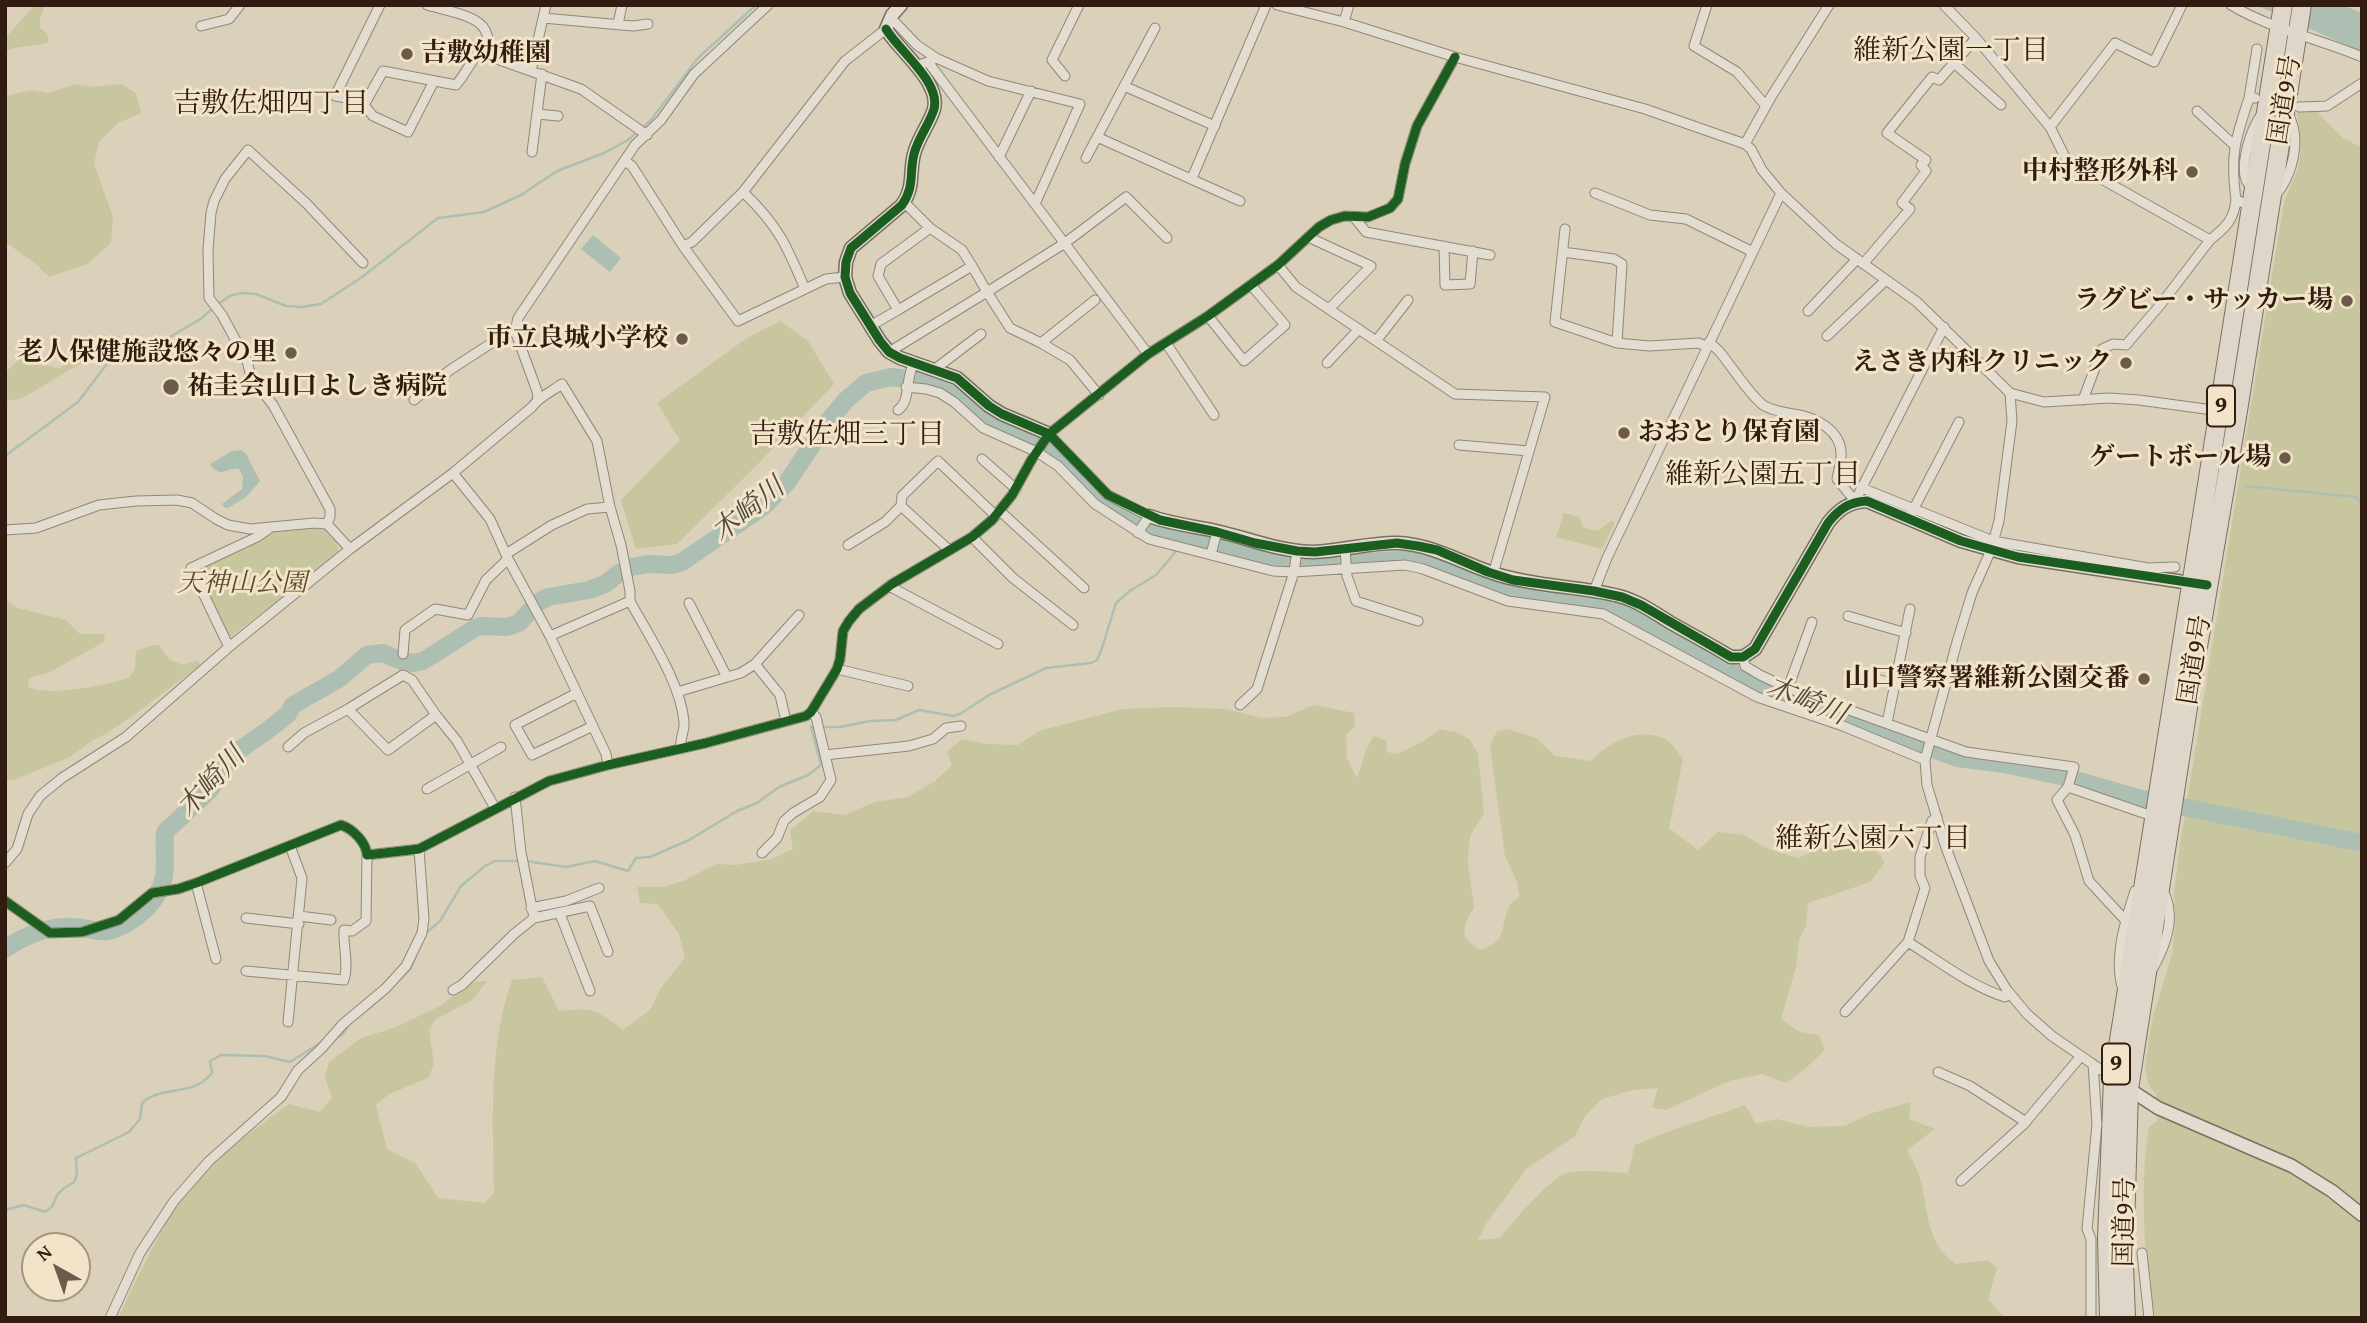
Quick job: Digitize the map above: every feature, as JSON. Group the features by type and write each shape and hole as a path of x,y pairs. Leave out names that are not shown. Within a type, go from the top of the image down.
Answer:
{"highway":[{"name":"国道9号","path":"2271,104 2298,31 2302,5"},
{"name":"国道9号","path":"2126,1318 2124,1265 2129,1089 2146,975 2152,881 2228,414 2281,17"},
{"name":"国道9号","path":"2109,1318 2107,1239 2113,1078 2126,999 2152,881"}],"street":[{"path":"201,26 229,19 240,5"},
{"path":"380,5 335,96 364,106 373,116 408,132 434,81"},
{"path":"427,5 449,9 474,19 482,24 494,58 581,89 647,135"},
{"path":"531,71 546,5"},
{"path":"618,24 622,5"},
{"path":"538,399 515,331 518,318 635,145 661,120 694,74 768,5"},
{"path":"682,246 692,242 743,192 845,61 888,23 901,5"},
{"path":"1065,76 1052,60 1079,5"},
{"path":"1192,178 1266,5"},
{"path":"1277,5 1645,109 1745,144 1781,193 1836,244 1917,302 2010,393 2044,402 2137,400 2228,414"},
{"path":"1344,22 1349,5"},
{"path":"1707,5 1694,46 1737,72 1766,106"},
{"path":"1745,144 1829,5"},
{"path":"1944,5 1976,37 2050,127 2066,159 2210,240"},
{"path":"2050,127 2115,43 2154,62 2182,5"},
{"path":"2231,5 2281,17 2298,31 2362,57"},
{"path":"543,18 633,26 648,23"},
{"path":"888,23 926,62 1148,354"},
{"path":"888,23 916,45 926,62 933,89 934,108 916,148 912,187 904,202 851,248 845,277 850,293 889,352 957,378 989,406 1049,435 1108,495 1149,516 1174,524 1297,551 1397,543 1437,550 1513,579 1622,597 1641,605 1731,657 1743,657 1755,649 1828,523 1836,513 1855,501 1944,327"},
{"path":"1086,158 1155,28"},
{"path":"1808,311 1860,262 1910,209 1902,203 1926,171 1921,165 1926,160 1887,133 1932,77 1939,80 1976,37"},
{"path":"364,106 383,71 456,85 479,50 489,42"},
{"path":"2257,49 2271,104"},
{"path":"368,855 419,849 549,781 681,749 811,712 837,668 843,631 859,609 888,586 972,537 998,513 1049,435 1148,354 1251,285 1331,220 1368,217 1390,208 1398,199 1417,126 1455,57"},
{"path":"926,62 1080,104 1035,204"},
{"path":"1954,63 2001,105"},
{"path":"532,152 542,74"},
{"path":"2256,202 2232,168 2234,145 2271,104 2327,106 2362,83"},
{"path":"1124,86 1215,126"},
{"path":"999,157 1031,91"},
{"path":"2256,202 2246,180 2246,155 2255,124 2271,104"},
{"path":"2197,111 2234,145"},
{"path":"537,114 558,116"},
{"path":"1097,136 1240,201"},
{"path":"327,524 331,517 330,509 273,405 251,377 247,361 209,298 208,250 211,214 225,179 248,150 306,203 363,263"},
{"path":"625,161 632,166 682,246 738,321 826,279 845,277"},
{"path":"743,192 762,210 780,234 804,289"},
{"path":"1595,193 1650,215 1686,219 1753,251"},
{"path":"1594,591 1607,558 1781,193"},
{"path":"889,352 1065,243 1126,197 1167,238"},
{"path":"904,202 930,228 962,250 1010,328 1041,342 1070,360 1099,395"},
{"path":"2083,400 2102,349 2113,344 2126,345 2210,240 2227,227 2235,211 2256,202"},
{"path":"1354,217 1366,232 1490,255"},
{"path":"898,310 878,276 881,264 930,228"},
{"path":"1565,229 1555,322 1617,342 1649,346 1699,343 1718,349 1763,405 1821,422 1830,430 1838,439 1841,449 1838,479 1855,501"},
{"path":"1308,237 1371,266 1329,309"},
{"path":"1444,246 1445,285 1470,284 1473,251"},
{"path":"1563,252 1614,259 1622,264 1617,342"},
{"path":"1278,265 1296,287 1455,394 1545,397 1493,573"},
{"path":"870,326 972,266"},
{"path":"1827,336 1886,280"},
{"path":"1208,316 1244,361 1285,325 1251,285"},
{"path":"1041,342 1094,300"},
{"path":"1376,341 1408,300"},
{"path":"1327,363 1359,329"},
{"path":"414,400 456,366 507,333 515,331"},
{"path":"935,369 981,334"},
{"path":"1166,343 1214,415"},
{"path":"898,411 906,400 909,371 914,363"},
{"path":"5,863 17,849 28,814 40,796 62,778 126,737 229,647 351,549 453,473 538,399 547,396 562,384 597,441 610,508 621,545 630,601 677,692 685,723 681,749"},
{"path":"906,387 926,388 940,393 983,428 1037,453 1058,466 1095,504 1149,539 1273,571 1348,570 1405,565 1423,569 1508,601 1604,614 1757,697 1843,726 1925,760"},
{"path":"2010,393 2012,421 1999,521 1960,629 1925,760 1927,785 1945,845 1989,961 2010,994 2027,1014 2052,1036 2129,1089 2158,1108 2292,1166 2332,1191 2362,1215"},
{"path":"1911,514 1959,422"},
{"path":"1459,444 1529,450"},
{"path":"982,459 1016,489"},
{"path":"848,545 885,522 901,506 902,496 938,461 1084,588"},
{"path":"453,473 490,519 507,557 550,636 593,726 608,765"},
{"path":"1862,488 1961,541 2148,568 2175,567"},
{"path":"5,530 36,528 99,505 136,500 177,500 192,503 228,525 250,529 327,524 351,549"},
{"path":"1855,501 1867,501 1911,514"},
{"path":"901,506 949,550"},
{"path":"403,654 405,630 435,609 468,615 486,580 507,557 552,525 587,509 610,508"},
{"path":"1138,533 1149,516"},
{"path":"229,647 191,568 257,537 272,527"},
{"path":"1211,554 1217,532"},
{"path":"972,537 1013,578 1073,625"},
{"path":"1992,546 2018,557 2199,584"},
{"path":"1345,549 1347,576 1356,601 1418,621"},
{"path":"1240,705 1257,689 1294,572 1297,551"},
{"path":"888,586 998,644"},
{"path":"550,636 630,601"},
{"path":"689,603 727,677"},
{"path":"1887,723 1910,609"},
{"path":"677,692 741,673 755,664 799,615"},
{"path":"1848,616 1906,633"},
{"path":"1788,688 1812,622"},
{"path":"1743,657 1745,666 1788,688 1966,752 2074,767 2068,787 2057,800 2075,835 2089,881 2126,921"},
{"path":"755,664 780,695 786,721"},
{"path":"837,668 908,686"},
{"path":"1849,673 1896,684"},
{"path":"288,747 304,733 403,675 412,680 457,741 495,808"},
{"path":"577,693 515,725 532,755 593,726"},
{"path":"348,709 388,750 436,715"},
{"path":"762,853 776,838 784,821 820,797 831,780 817,718 811,712"},
{"path":"825,755 909,746 933,739 946,728 961,726"},
{"path":"427,789 500,747"},
{"path":"2068,787 2161,816"},
{"path":"515,797 532,913"},
{"path":"1845,1012 1908,942 1924,888 1920,876 1920,858 1932,821 1937,817"},
{"path":"5,901 46,931 82,932 119,920 157,892 196,883 341,825 351,829 367,849 368,855 366,920 352,931 344,930 344,980 246,971"},
{"path":"288,1022 302,878 290,846"},
{"path":"110,1318 140,1252 174,1201 209,1161 281,1097 298,1070 343,1024 386,988 406,966 422,933 424,919 419,849"},
{"path":"2126,999 2120,978 2122,937 2136,889 2152,881"},
{"path":"196,883 216,959"},
{"path":"453,990 463,985 532,913 599,888"},
{"path":"532,913 560,914 590,906 607,953"},
{"path":"560,914 590,991"},
{"path":"246,918 331,920"},
{"path":"1908,942 1992,993 2005,997 2010,994"},
{"path":"1961,1181 2026,1122 2081,1056"},
{"path":"2091,1318 2091,1239 2087,1229 2097,1124 2093,1064"},
{"path":"1938,1072 1970,1086 2026,1122"},
{"path":"2142,1253 2149,1318"}],"green space":[{"path":"35,5 45,5 40,28 47,34 49,42 5,51 5,38"},
{"path":"75,84 93,87 121,84 136,93 141,113 118,123 99,142 94,164 113,217 111,243 87,264 49,277 35,263 5,242 5,96 32,90 48,93"},
{"path":"2318,109 2319,114 2343,138 2362,148 2362,1318 2153,1318 2146,1246 2144,1175 2149,1127 2157,1121 2156,1095 2148,1083 2145,1067 2152,1020 2172,954 2175,928 2174,893 2180,844 2281,220 2285,199 2298,169 2301,146 2297,112"},
{"path":"780,321 808,341 834,384 677,544 636,549 621,500 680,440 657,403 747,338"},
{"path":"119,336 121,346 76,366 23,398 5,401 5,373 24,357 30,355 50,366 60,368 94,342"},
{"path":"1564,513 1579,517 1584,528 1598,531 1612,520 1615,523 1602,549 1556,537"},
{"name":"天神山公園","path":"321,526 334,538 338,554 230,637 195,570 273,530"},
{"path":"5,600 18,608 66,620 80,634 105,634 104,642 48,673 29,678 28,687 50,691 64,690 93,687 129,678 135,668 136,651 153,645 159,645 170,660 183,665 198,660 200,665 137,713 70,757 14,780 5,781"},
{"path":"1314,705 1354,713 1355,727 1346,735 1347,758 1357,778 1374,736 1387,741 1386,752 1398,754 1425,740 1439,729 1456,732 1469,739 1478,753 1484,813 1470,836 1468,863 1474,908 1464,932 1469,941 1481,950 1497,941 1507,910 1520,896 1505,856 1490,746 1497,731 1508,729 1536,738 1555,756 1591,761 1607,747 1635,735 1668,740 1683,759 1669,828 1698,850 1718,832 1744,835 1768,849 1798,858 1843,838 1867,839 1885,862 1870,882 1808,903 1806,926 1799,939 1796,967 1781,1019 1800,1032 1819,1035 1825,1050 1805,1069 1786,1083 1762,1074 1729,1081 1666,1110 1652,1108 1658,1088 1633,1090 1602,1099 1585,1116 1575,1136 1527,1168 1486,1224 1478,1240 1500,1238 1532,1201 1560,1176 1582,1171 1628,1173 1635,1145 1745,1105 1756,1124 1777,1119 1809,1127 1845,1126 1869,1114 1911,1102 1909,1119 1935,1129 1907,1150 1919,1175 1932,1234 1937,1244 1955,1264 1988,1260 1997,1268 1988,1299 2005,1318 118,1318 152,1248 175,1209 200,1179 228,1152 289,1104 320,1112 332,1098 325,1077 329,1062 361,1038 394,1028 440,1006 473,982 487,981 472,1000 436,1019 429,1030 434,1064 428,1078 389,1094 376,1105 387,1149 416,1164 438,1198 485,1203 494,1193 495,1059 504,1006 512,980 542,977 559,1011 579,1009 594,1012 623,1030 650,1010 661,988 685,958 679,934 658,904 640,903 637,887 664,887 683,881 716,864 736,865 772,859 793,849 790,830 814,811 844,815 875,802 908,797 935,781 952,765 947,752 962,739 986,744 1018,745 1039,731 1122,709 1226,709 1262,718 1285,717"}],"shaded area":[{"path":"2256,5 2343,5 2362,13 2362,52"},
{"path":"593,235 621,258 610,272 581,249"},
{"path":"241,450 246,454 260,481 246,497 228,508 224,507 222,504 242,489 243,477 239,469 220,472 210,464 232,451"}],"waterway":[{"path":"218,304 241,293 256,294 286,306 321,304 362,277 438,218 484,212 521,195 557,171 604,153 628,140 651,120 698,58 756,5"},
{"path":"5,456 78,402 106,365 160,343 202,318 213,308"},
{"name":"木崎川","path":"5,949 42,931 62,927 106,931 136,918 151,903 161,885 165,871 165,832 210,790 231,756 288,714 293,705 339,679 367,655 383,653 401,661 423,661 475,628 507,627 519,623 537,603 548,597 589,590 605,584 631,567 682,562 764,506 786,484 826,424 846,400 866,383 891,377 917,380 948,390 1008,433 1050,449 1100,499 1158,534 1306,566 1416,561 1435,565 1491,588 1545,602 1558,599 1608,607 1789,700 1958,758 2004,764 2065,777 2138,798 2362,843"},
{"path":"2246,486 2356,497 2362,503"},
{"path":"526,861 566,867 595,861 628,871 636,858 650,857 689,840 737,811 757,803 779,787 808,775 821,765 811,727 840,727 870,721 896,720 919,710 953,716 989,695 1046,668 1091,663 1097,660 1101,651 1116,603 1156,575 1174,554 1180,540"},
{"path":"426,933 440,921 461,886 485,866 495,861 520,861"},
{"path":"401,978 411,968 418,951"},
{"path":"368,1009 382,997"},
{"path":"335,1039 343,1034 349,1024"},
{"path":"5,1210 24,1205 45,1212 52,1207 57,1195 74,1182 77,1174 76,1158 129,1132 140,1119 142,1103 150,1097 196,1086 204,1081 212,1073 210,1061 221,1055 264,1056 290,1062 325,1040"}],"cycle path":[{"path":"886,29 925,78 931,88 934,109 916,148 910,186 902,205 851,248 845,277 850,293 889,352 957,378 1002,414 1049,434 1108,495 1160,520 1297,551 1315,552 1397,543 1437,550 1513,580 1622,597 1641,605 1731,657 1743,657 1755,649 1828,523 1845,507 1867,501 1961,541 2018,557 2207,585"},
{"path":"5,901 50,933 82,932 119,920 152,893 196,883 341,825 358,837 367,855 419,849 549,781 806,716 837,669 843,631 859,609 892,584 972,537 992,520 1012,495 1049,434 1148,354 1208,316 1278,265 1319,227 1345,216 1368,217 1390,208 1398,199 1417,126 1455,57"}],"place":[{"name":"吉敷幼稚園","path":"407,54"},
{"name":"中村整形外科","path":"2192,172"},
{"name":"ラグビー・サッカー場","path":"2347,301"},
{"name":"市立良城小学校","path":"682,339"},
{"name":"老人保健施設悠々の里","path":"291,353"},
{"name":"えさき内科クリニック","path":"2126,363"},
{"name":"祐圭会山口よしき病院","path":"171,387"},
{"name":"おおとり保育園","path":"1624,433"},
{"name":"ゲートボール場","path":"2285,458"},
{"name":"山口警察署維新公園交番","path":"2144,679"}],"district":[{"name":"維新公園一丁目","path":"1951,52"},
{"name":"吉敷佐畑四丁目","path":"271,105"},
{"name":"吉敷佐畑三丁目","path":"847,436"},
{"name":"維新公園五丁目","path":"1763,476"},
{"name":"維新公園六丁目","path":"1873,840"}]}
